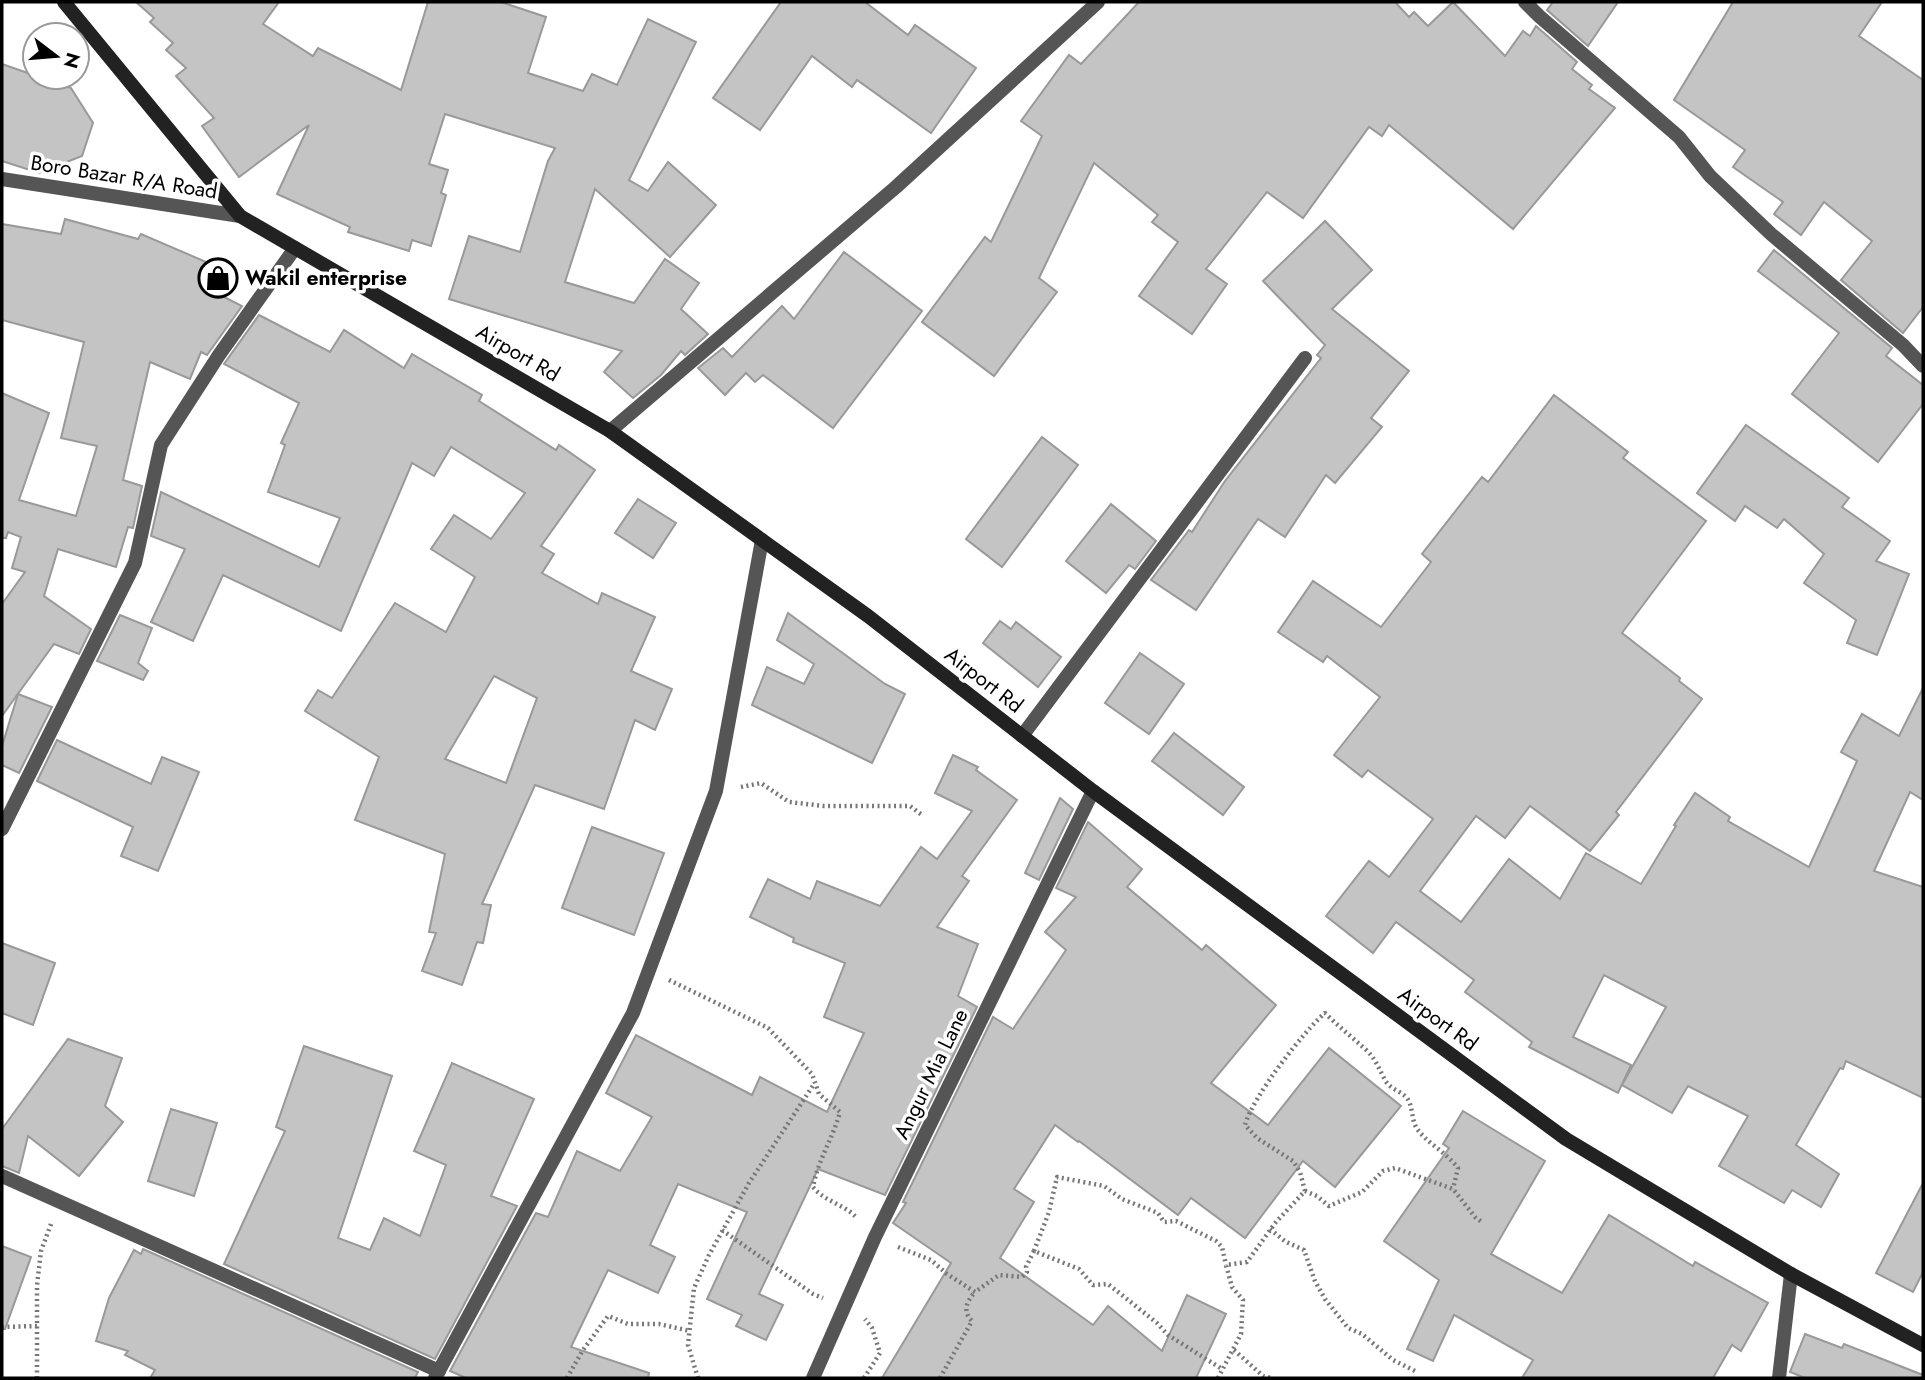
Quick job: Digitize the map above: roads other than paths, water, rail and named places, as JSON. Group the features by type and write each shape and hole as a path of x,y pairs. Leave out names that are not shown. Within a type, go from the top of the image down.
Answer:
{"main road":[{"name":"Airport Rd","path":"64,2 240,216 610,431 868,616 1093,791 1566,1139 1791,1274 1923,1345"}],"street":[{"path":"610,431 896,187 1098,2"},
{"path":"1525,2 1679,137 1710,176 1771,234 1903,345 1923,366"},
{"name":"Boro Bazar R/A Road","path":"2,179 240,216"},
{"path":"2,829 135,563 161,445 219,355 295,248"},
{"path":"1022,736 1304,358"},
{"path":"2,1176 437,1375 633,1013 716,791 762,540"},
{"name":"Angur Mia Lane","path":"813,1378 875,1237 1093,791"},
{"path":"1779,1378 1791,1274"}],"place":[{"name":"Wakil enterprise","path":"218,278"}]}
